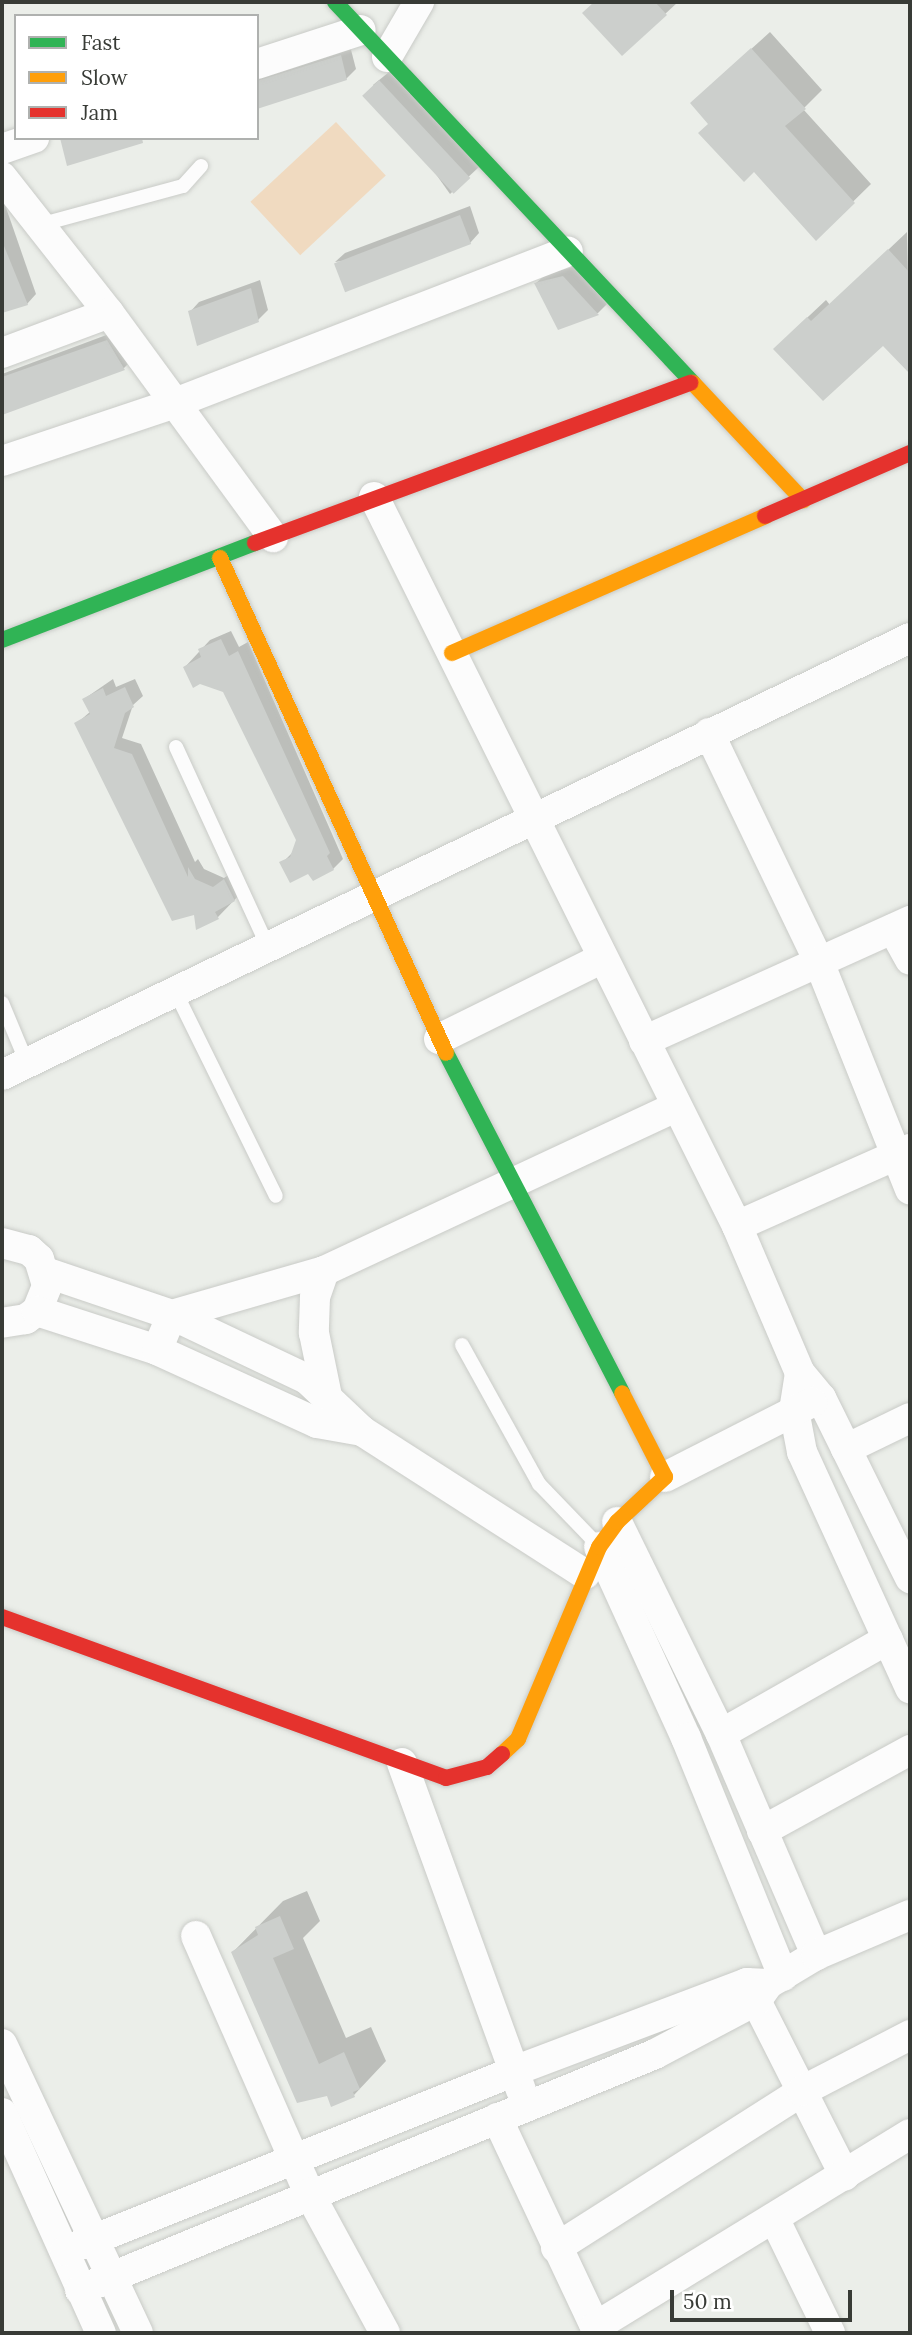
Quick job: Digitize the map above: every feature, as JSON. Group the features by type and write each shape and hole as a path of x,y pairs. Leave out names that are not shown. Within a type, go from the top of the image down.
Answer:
{"street":[{"path":"335,2 803,500"},
{"path":"387,57 419,2"},
{"path":"259,63 361,30"},
{"path":"2,149 28,140"},
{"path":"2,177 109,313 273,537"},
{"path":"2,461 175,403 568,251"},
{"path":"2,353 109,313"},
{"path":"2,640 374,497 691,383"},
{"path":"452,653 910,453"},
{"path":"374,497 601,959 737,1226 800,1373 808,1404 802,1452 910,1688"},
{"path":"220,558 373,900 439,1039 511,1184 666,1477"},
{"path":"14,1069 373,900 532,816 910,638"},
{"path":"709,733 819,962 903,1153 910,1189"},
{"path":"644,1041 902,925 910,960"},
{"path":"439,1039 601,959"},
{"path":"172,1315 324,1271 675,1107"},
{"path":"737,1226 903,1153"},
{"path":"2,1242 29,1250 46,1272 172,1315 307,1379 330,1396 362,1431 585,1574"},
{"path":"317,1423 330,1396 314,1334 315,1297 324,1271"},
{"path":"2,1323 26,1319 37,1311 44,1299 46,1272"},
{"path":"37,1311 157,1350 317,1423 362,1431"},
{"path":"157,1350 172,1315"},
{"path":"2,1617 446,1778 487,1767 518,1739 585,1574 599,1546 617,1522 666,1477 808,1404"},
{"path":"808,1404 846,1449 910,1578"},
{"path":"846,1449 910,1418"},
{"path":"617,1522 721,1734 816,1955"},
{"path":"599,1546 685,1738 764,1986 803,2091 845,2176"},
{"path":"721,1734 888,1639"},
{"path":"762,1831 910,1750"},
{"path":"402,1763 527,2106"},
{"path":"80,2290 108,2275 654,2054 816,1955 910,1915"},
{"path":"196,1937 309,2193 385,2333"},
{"path":"65,2251 514,2071 764,1986"},
{"path":"556,2248 803,2091 910,2035"},
{"path":"2,2044 95,2238 108,2275 138,2333"},
{"path":"2,2113 101,2333"},
{"path":"497,2118 596,2330 910,2134"},
{"path":"774,2218 830,2333"}],"lane":[{"path":"39,225 183,186 201,166"},
{"path":"176,747 269,949"},
{"path":"176,993 276,1196"},
{"path":"2,1003 14,1069"},
{"path":"462,1345 539,1484 564,1516 599,1546"}],"shaded area":[{"path":"336,122 386,175 300,255 250,202"}],"building":[{"path":"594,2 655,2 667,15 622,56 582,13"},
{"path":"751,48 806,109 785,126 855,203 816,241 754,172 744,182 698,133 708,124 690,103"},
{"path":"341,55 347,80 259,108 259,80"},
{"path":"379,80 470,178 454,194 362,96"},
{"path":"60,140 142,140 143,143 67,166"},
{"path":"460,215 471,244 345,292 334,263"},
{"path":"2,241 28,305 2,313"},
{"path":"888,249 910,273 910,374 883,346 823,401 773,349 807,317 811,321"},
{"path":"563,276 599,315 558,330 534,283"},
{"path":"251,288 259,322 197,346 188,311"},
{"path":"107,340 125,370 2,415 2,377"},
{"path":"221,639 229,656 238,651 330,853 327,856 334,870 313,881 308,874 290,883 279,862 290,857 296,840 223,692 200,684 193,688 183,667 201,657 198,649"},
{"path":"125,687 134,707 125,713 114,748 132,754 188,877 188,867 195,879 213,887 224,879 235,901 215,912 219,919 196,930 194,915 172,921 74,723 90,714 82,699 103,688 106,696"},
{"path":"280,1916 294,1949 273,1958 319,2064 344,2052 360,2089 353,2092 355,2097 331,2107 327,2096 297,2103 231,1952 258,1935 255,1927"}],"traffic: fast":[{"path":"335,2 693,383"},
{"path":"2,640 255,543"},
{"path":"446,1053 622,1393"}],"traffic: slow":[{"path":"693,383 803,500"},
{"path":"452,653 765,516"},
{"path":"220,558 446,1053"},
{"path":"502,1754 518,1739 599,1547 617,1522 665,1477 622,1393"}],"traffic: jam":[{"path":"255,543 691,383"},
{"path":"765,516 910,453"},
{"path":"2,1617 446,1778 487,1767 502,1754"}]}
